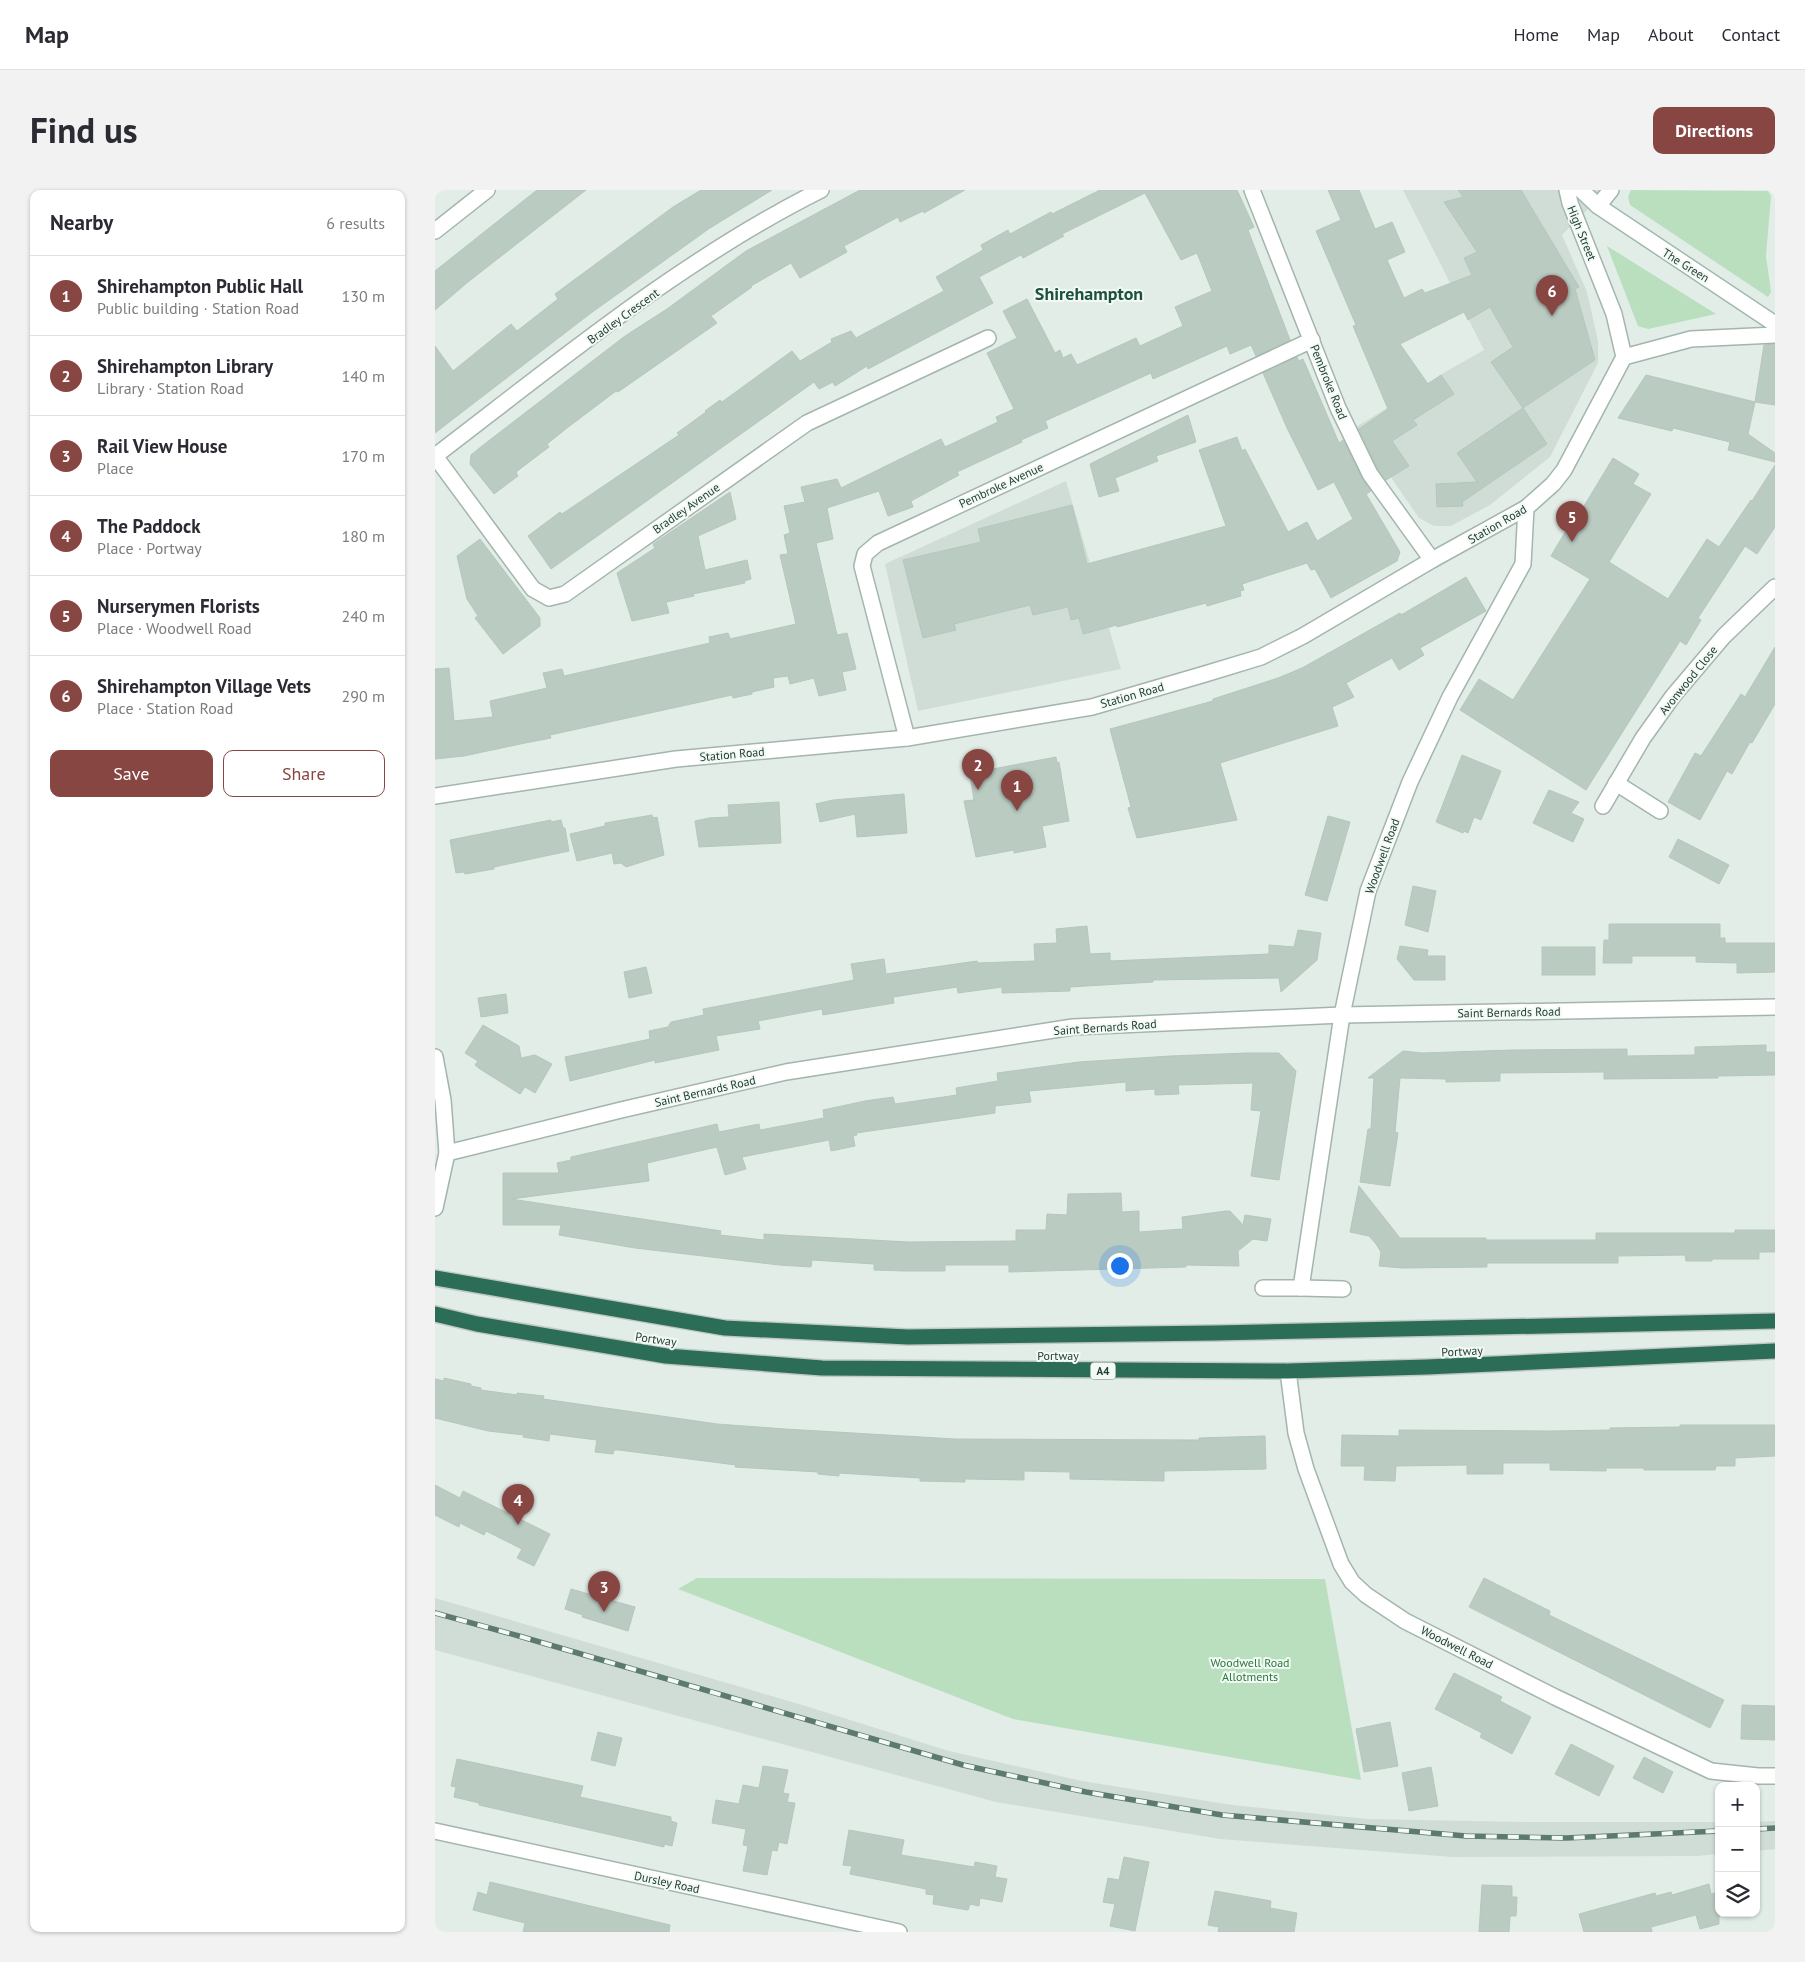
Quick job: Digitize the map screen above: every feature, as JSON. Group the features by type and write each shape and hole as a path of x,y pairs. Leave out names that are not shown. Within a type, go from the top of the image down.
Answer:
{"highway":[{"name":"Portway","path":"435,1278 725,1328 908,1337 1215,1333 1775,1321"},
{"name":"Portway","path":"435,1314 477,1324 666,1356 822,1368 1288,1371 1427,1367 1775,1351"}],"street":[{"path":"435,231 487,190"},
{"name":"Bradley Crescent","path":"435,456 620,316 724,244 821,190"},
{"name":"Pembroke Road","path":"1252,190 1338,408 1370,474 1432,560"},
{"name":"High Street","path":"1567,190 1569,203 1614,314 1625,357"},
{"name":"The Green","path":"1581,190 1598,206 1775,324"},
{"path":"1598,206 1611,190"},
{"path":"1625,357 1691,339 1775,335"},
{"name":"Bradley Avenue","path":"435,456 533,589 549,598 565,594 807,423 987,338"},
{"name":"Pembroke Avenue","path":"907,738 862,566 865,554 878,543 905,530 1312,340"},
{"name":"Station Road","path":"435,796 677,759 907,738 1092,706 1261,657 1303,636 1432,560 1526,508 1553,484 1564,470 1625,357"},
{"name":"Woodwell Road","path":"1301,1288 1342,1015 1368,891 1410,782 1450,696 1523,564 1526,508"},
{"name":"Avonwood Close","path":"1603,806 1643,738 1673,696 1724,636 1775,587"},
{"path":"1616,783 1660,811"},
{"name":"Saint Bernards Road","path":"447,1153 786,1072 1073,1028 1342,1015 1775,1007"},
{"path":"435,1057 443,1100 447,1153 435,1208"},
{"path":"1263,1288 1343,1289"},
{"name":"Woodwell Road","path":"1288,1371 1296,1433 1306,1469 1341,1564 1352,1582 1365,1595 1405,1621 1519,1679 1711,1771 1775,1776"},
{"name":"Dursley Road","path":"435,1831 899,1932"}],"shaded area":[{"path":"1403,190 1607,190 1562,235 1587,292 1598,341 1598,363 1550,457 1490,505 1451,526 1434,526 1419,518 1356,427 1484,350"},
{"path":"1066,481 1121,669 918,711 885,564"},
{"path":"435,1598 799,1704 949,1751 1082,1781 1232,1805 1368,1819 1526,1822 1715,1822 1715,1854 1452,1857 1220,1839 996,1802 435,1650"},
{"path":"1775,1821 1775,1849 1760,1851 1760,1822"}],"green space":[{"path":"1631,190 1768,191 1771,196 1766,256 1771,292 1768,297 1630,205 1628,197"},
{"path":"1607,246 1716,314 1648,329 1638,326"},
{"name":"Woodwell Road Allotments","path":"697,1578 1325,1579 1361,1780 1013,1719 678,1589"}],"building":[{"path":"537,190 586,190 435,310 435,271"},
{"path":"701,190 772,190 710,228 591,313 435,433 435,346 453,371 511,324 517,331 558,299 555,294 673,207"},
{"path":"860,190 965,190 924,213 923,211 900,222 898,217 844,246 847,252 800,278 791,263 751,286 711,316 717,323 618,392 616,391 567,428 547,444 549,447 516,472 518,476 494,494 470,464 471,455 625,336 667,309 746,251"},
{"path":"1100,190 1237,190 1254,227 1248,230 1290,340 1256,356 1251,345 1230,354 1227,346 1153,379 1151,373 1045,421 1048,428 957,472 959,475 911,501 913,507 888,516 879,491 827,508 833,539 816,543 837,635 847,633 856,669 842,672 846,690 819,696 814,678 790,684 788,676 773,678 774,687 752,692 752,694 733,698 732,695 550,735 551,738 464,756 435,759 435,669 449,668 454,721 493,717 490,701 547,688 543,673 562,669 564,676 710,643 709,637 728,633 730,639 796,624 780,555 788,554 784,535 790,533 784,506 805,502 801,487 837,479 841,488 941,439 945,447 998,422 996,417 1014,409 987,353 1017,338 1003,311 1027,299 1055,353 1060,350 1063,358 1071,354 1077,365 1136,338 1140,346 1183,326 1175,307 1212,291 1197,253 1181,260 1145,193 1062,234 1064,236 1023,258 1021,255 979,277 993,303 868,369 867,366 835,386 833,382 819,389 814,382 551,569 528,536 560,512 562,514 679,435 677,433 705,411 720,400 722,402 792,351 800,361 832,342 831,339 851,331 856,338 944,291 936,277 983,250 981,245 1008,230 1010,234 1051,212 1052,214"},
{"path":"1328,190 1359,190 1375,229 1392,222 1405,252 1387,260 1404,298 1422,289 1425,293 1472,275 1464,258 1477,252 1444,202 1463,197 1458,190 1521,190 1579,287 1575,289 1595,360 1523,408 1491,362 1513,347 1490,307 1468,320 1464,312 1400,344 1428,384 1441,375 1454,394 1413,420 1417,425 1392,441 1409,466 1386,480 1378,469 1359,429 1388,409 1353,326 1356,325 1316,231 1341,220"},
{"path":"1775,344 1775,405 1755,402 1764,345"},
{"path":"1297,357 1299,361 1303,359 1339,443 1343,440 1362,478 1371,491 1366,494 1400,552 1397,561 1331,598 1315,569 1311,570 1307,563 1242,584 1244,590 1240,591 1241,596 1207,606 1206,603 1117,627 1117,625 1083,634 1079,618 1071,620 1068,607 1033,615 1030,605 954,624 956,630 923,638 903,560 981,542 978,529 1072,505 1087,564 1226,526 1199,450 1237,437 1242,451 1245,449 1288,532 1307,522 1317,541 1353,519 1334,482 1318,490 1287,428 1263,373"},
{"path":"1646,375 1755,402 1748,434 1775,453 1775,462 1728,450 1730,442 1673,428 1672,431 1618,418"},
{"path":"1523,408 1547,444 1462,502 1463,506 1437,507 1436,484 1477,482 1457,453"},
{"path":"1188,415 1196,442 1156,456 1158,461 1115,478 1119,491 1099,497 1090,464"},
{"path":"1613,458 1639,474 1633,484 1651,494 1609,562 1668,599 1707,539 1719,547 1775,465 1775,527 1757,554 1745,546 1698,618 1701,620 1686,645 1680,641 1586,790 1460,710 1479,679 1513,700 1590,579 1551,556 1567,529 1569,531"},
{"path":"730,492 736,519 698,536 705,570 747,560 751,579 744,581 745,583 666,602 669,613 632,621 617,573 655,548 653,544"},
{"path":"480,539 540,618 540,626 503,654 475,618 478,616 467,599 457,556"},
{"path":"1466,577 1486,611 1420,648 1424,655 1399,670 1392,658 1346,683 1354,697 1332,707 1338,726 1220,763 1237,820 1137,838 1128,808 1131,807 1110,729 1213,701 1213,699 1278,678 1302,668 1400,613 1401,615"},
{"path":"1775,647 1775,704 1732,774 1727,771 1700,820 1668,802 1695,753 1701,756 1741,694 1745,697"},
{"path":"1462,755 1501,771 1481,820 1474,817 1468,833 1464,831 1463,833 1436,822"},
{"path":"1056,757 1057,763 1059,762 1069,821 1042,826 1046,847 1014,853 1014,850 976,857 964,801 974,800 970,776 983,774 982,771"},
{"path":"1549,790 1579,802 1571,813 1584,819 1573,842 1533,823"},
{"path":"904,794 907,833 857,837 855,814 820,822 816,804 833,800"},
{"path":"779,802 781,843 699,847 695,821 729,817 728,805"},
{"path":"652,815 653,818 657,817 664,855 626,867 621,863 614,864 612,853 577,861 570,834 605,826 605,823"},
{"path":"1328,816 1350,822 1327,901 1305,895"},
{"path":"551,820 551,822 561,820 563,828 565,828 569,851 494,867 494,869 465,874 464,872 456,873 450,840"},
{"path":"1678,839 1729,865 1719,884 1669,857"},
{"path":"1413,886 1436,891 1428,932 1405,925"},
{"path":"1609,924 1720,924 1720,938 1725,938 1725,943 1775,943 1775,972 1737,973 1737,963 1696,962 1696,956 1632,956 1632,963 1603,963 1604,940 1609,940"},
{"path":"1087,926 1090,954 1110,953 1110,961 1269,954 1269,945 1294,947 1298,930 1321,933 1317,960 1281,992 1279,978 1153,980 1153,982 1070,987 1070,991 1002,993 1002,987 958,993 957,987 893,997 894,1003 823,1015 822,1009 758,1021 760,1029 716,1036 719,1050 655,1063 655,1060 570,1081 565,1057 650,1039 649,1031 668,1027 671,1022 704,1015 703,1009 854,980 851,964 884,959 886,974 977,961 978,963 1035,961 1034,944 1057,943 1056,929"},
{"path":"1400,946 1428,950 1427,956 1445,956 1445,980 1414,980 1397,959"},
{"path":"1542,947 1595,947 1595,975 1542,975"},
{"path":"646,967 652,993 629,998 624,972"},
{"path":"506,994 508,1013 481,1017 478,998"},
{"path":"483,1025 519,1046 521,1058 535,1055 552,1064 535,1093 525,1087 520,1094 480,1069 475,1065 478,1061 465,1053"},
{"path":"1766,1045 1766,1052 1775,1052 1775,1075 1718,1076 1718,1078 1604,1079 1604,1072 1500,1073 1500,1081 1446,1082 1446,1079 1400,1078 1395,1132 1398,1133 1390,1186 1360,1182 1368,1129 1371,1129 1374,1078 1368,1078 1403,1051 1422,1053 1627,1049 1627,1056 1695,1055 1695,1047"},
{"path":"1279,1053 1296,1071 1279,1180 1251,1176 1261,1111 1251,1110 1253,1083 1178,1085 1179,1094 1155,1095 1155,1089 1126,1091 1126,1082 1029,1091 1031,1102 995,1106 995,1113 856,1133 857,1135 853,1136 855,1146 831,1151 829,1140 742,1157 746,1169 725,1175 717,1147 647,1163 649,1181 511,1199 721,1231 720,1235 764,1240 764,1234 908,1242 1016,1241 1016,1230 1046,1230 1047,1214 1067,1215 1068,1194 1121,1193 1122,1212 1139,1211 1139,1232 1183,1229 1182,1217 1226,1211 1230,1211 1243,1225 1245,1215 1271,1219 1267,1241 1253,1239 1238,1251 1239,1266 1186,1265 1186,1267 1009,1272 1009,1265 945,1265 945,1271 904,1271 874,1270 874,1264 812,1260 811,1267 635,1248 559,1235 561,1225 503,1225 503,1173 559,1173 557,1163 571,1160 571,1157 717,1124 719,1132 759,1124 760,1130 824,1118 823,1110 865,1101 893,1097 895,1104 957,1095 956,1088 998,1081 997,1073 1079,1062"},
{"path":"1359,1186 1400,1238 1596,1240 1596,1233 1735,1233 1735,1230 1775,1230 1775,1252 1759,1252 1759,1259 1712,1259 1712,1261 1686,1261 1685,1255 1618,1256 1618,1263 1487,1263 1487,1267 1402,1268 1379,1266 1381,1252 1376,1244 1369,1236 1350,1232"},
{"path":"444,1378 471,1384 471,1386 481,1388 481,1390 517,1395 517,1393 544,1396 543,1399 717,1424 785,1429 955,1439 1199,1440 1199,1438 1265,1436 1266,1469 1164,1471 1164,1481 1070,1479 1070,1472 1024,1471 1024,1480 965,1479 965,1482 920,1481 920,1478 839,1473 839,1476 818,1474 818,1472 735,1467 736,1465 619,1450 614,1450 613,1454 595,1452 597,1440 550,1434 549,1441 523,1437 524,1435 488,1431 435,1418 435,1379 444,1381"},
{"path":"1680,1425 1775,1425 1775,1456 1735,1458 1735,1466 1716,1466 1715,1470 1606,1468 1606,1471 1550,1470 1550,1463 1503,1463 1503,1474 1467,1474 1467,1465 1396,1466 1395,1481 1364,1480 1365,1466 1341,1466 1342,1435 1399,1436 1399,1430 1610,1430 1610,1428 1680,1427"},
{"path":"435,1485 460,1498 463,1491 550,1534 534,1566 517,1558 522,1549 486,1531 484,1535 460,1523 459,1527 435,1515"},
{"path":"1484,1578 1550,1611 1549,1615 1724,1700 1710,1728 1469,1607"},
{"path":"571,1589 635,1607 628,1631 582,1617 583,1615 565,1609"},
{"path":"1454,1673 1502,1697 1500,1701 1531,1717 1512,1754 1480,1737 1482,1733 1435,1709"},
{"path":"1742,1705 1775,1706 1775,1740 1741,1739"},
{"path":"1390,1722 1398,1766 1364,1772 1356,1729"},
{"path":"598,1732 622,1738 615,1766 591,1760"},
{"path":"1571,1744 1614,1766 1599,1796 1555,1774"},
{"path":"1644,1757 1673,1772 1663,1793 1633,1778"},
{"path":"457,1759 583,1786 580,1797 671,1817 671,1821 677,1823 672,1846 664,1844 664,1847 479,1805 479,1803 454,1797 456,1787 451,1786"},
{"path":"763,1766 788,1770 783,1793 789,1794 787,1802 795,1803 787,1844 779,1842 777,1851 772,1850 767,1875 743,1871 748,1846 743,1845 746,1829 712,1823 716,1800 739,1804 743,1785 759,1788"},
{"path":"1431,1767 1438,1806 1409,1811 1402,1773"},
{"path":"849,1830 904,1840 901,1855 974,1867 975,1862 997,1866 995,1877 1007,1879 1002,1902 980,1898 979,1906 970,1904 968,1910 933,1904 934,1895 926,1894 926,1889 850,1874 852,1866 843,1865"},
{"path":"1124,1857 1149,1862 1135,1931 1110,1926 1115,1904 1103,1902 1108,1878 1119,1880"},
{"path":"490,1882 670,1925 669,1932 523,1932 525,1923 473,1910 478,1892 487,1895"},
{"path":"1709,1884 1711,1894 1715,1893 1715,1917 1719,1917 1719,1924 1700,1929 1696,1915 1651,1927 1652,1932 1584,1932 1579,1914 1655,1893 1656,1896 1671,1892 1672,1895"},
{"path":"1482,1885 1512,1886 1512,1897 1517,1897 1516,1916 1510,1916 1509,1932 1479,1932"},
{"path":"1215,1891 1271,1901 1270,1908 1297,1913 1294,1932 1218,1932 1219,1927 1208,1925"}],"railway":[{"path":"435,1613 963,1765 1086,1792 1222,1815 1466,1836 1566,1838 1715,1831"},
{"path":"1760,1829 1775,1828"}],"place":[{"name":"Shirehampton Village Vets","path":"1552,316"},
{"name":"Nurserymen Florists","path":"1572,542"},
{"name":"Shirehampton Library","path":"978,790"},
{"name":"Shirehampton Public Hall","path":"1017,811"},
{"name":"The Paddock","path":"518,1525"},
{"name":"Rail View House","path":"604,1612"}],"district":[{"name":"Shirehampton","path":"1089,293"}]}
